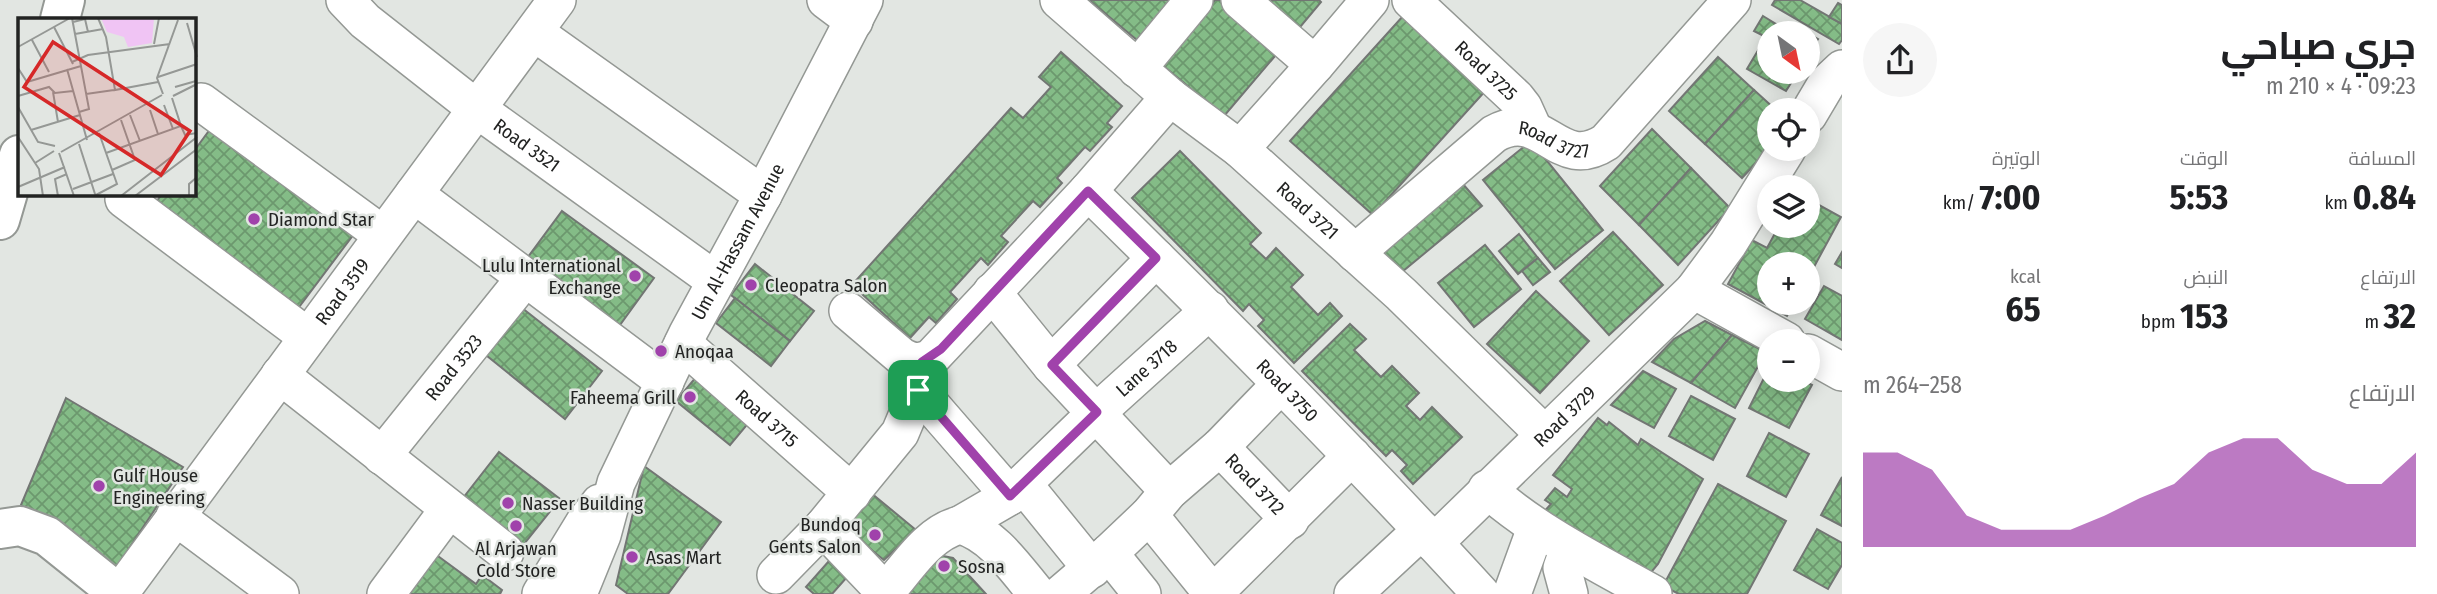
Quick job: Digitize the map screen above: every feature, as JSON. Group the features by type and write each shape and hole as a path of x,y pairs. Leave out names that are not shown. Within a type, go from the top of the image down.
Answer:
{"highway":[{"path":"60,18 65,0"},
{"path":"0,220 18,158"},
{"path":"0,529 20,526 47,536 119,594"}],"street":[{"name":"Road 3521","path":"345,0 365,21 477,109 716,281"},
{"name":"Road 3519","path":"119,594 557,0"},
{"name":"Road 3721","path":"1059,0 1170,97 1240,149 1401,294 1544,434"},
{"path":"1137,68 1194,0"},
{"path":"1240,0 1315,65"},
{"path":"1240,149 1370,0"},
{"name":"Road 3727","path":"1355,253 1494,134 1506,127 1519,125 1533,129 1564,147 1579,152 1593,150 1606,142 1732,0"},
{"name":"Road 3725","path":"1430,6 1516,98 1533,129"},
{"name":"Um Al-Hassam Avenue","path":"579,594 602,535 616,483 683,344 763,195 848,7"},
{"path":"534,32 763,195"},
{"path":"1819,98 1828,83 1842,69"},
{"path":"776,575 823,527 900,433 920,376 941,349 1088,191 1170,97"},
{"path":"201,102 383,235"},
{"name":"Road 3729","path":"1353,594 1487,489 1695,290 1728,244 1780,161"},
{"name":"Road 3750","path":"1088,191 1210,310 1352,456 1480,594"},
{"path":"414,194 665,382"},
{"path":"124,200 308,337"},
{"path":"1052,365 1156,258"},
{"name":"Road 3523","path":"382,456 525,278"},
{"path":"1695,290 1765,329"},
{"path":"992,292 1052,365 1097,412 1159,503"},
{"name":"Lane 3718","path":"885,593 932,539 1016,490 1210,310"},
{"path":"848,311 902,357 912,362 920,376 1016,490 1142,594"},
{"name":"Road 3715","path":"683,344 852,493"},
{"path":"1820,360 1842,372"},
{"path":"279,375 505,552"},
{"path":"960,525 979,533 1042,594 1101,561 1220,447 1281,384"},
{"name":"Road 3712","path":"1220,447 1290,520"},
{"name":"Road 3712","path":"1159,503 1213,594 1352,456"},
{"name":"Um Al-Hassam Avenue","path":"541,594 585,522 616,483"},
{"path":"1487,489 1536,527 1569,548 1653,594"},
{"path":"386,594 449,509"},
{"path":"175,516 280,594"},
{"path":"823,527 885,593"},
{"path":"1512,594 1536,527"},
{"path":"1569,548 1562,568 1569,594"}],"building":[{"path":"1089,0 1170,0 1137,40"},
{"path":"1215,0 1222,0 1281,49 1224,116 1161,64"},
{"path":"1257,0 1319,0 1321,2 1295,33"},
{"path":"1775,0 1800,0 1842,24 1842,40 1839,44 1820,33 1820,21 1799,21 1772,5"},
{"path":"1838,3 1842,5 1842,24 1829,17"},
{"path":"1404,15 1487,89 1373,215 1290,141"},
{"path":"1061,52 1122,106 1107,123 1112,127 1090,151 1085,147 1057,178 1062,183 1040,207 1033,201 1001,236 1008,242 988,265 981,258 950,292 957,299 936,323 929,317 910,338 852,285 1011,108 1023,118 1051,87 1039,77"},
{"path":"1757,52 1757,75 1747,69"},
{"path":"1718,57 1754,90 1705,144 1669,111"},
{"path":"1774,84 1790,84 1786,91"},
{"path":"1754,90 1763,98 1757,98 1758,161 1742,178 1705,144"},
{"name":"Diamond Star","path":"214,124 357,230 293,315 151,209 161,196 196,196 196,148"},
{"path":"1652,129 1691,168 1639,225 1600,186"},
{"path":"1531,141 1603,230 1555,269 1483,180"},
{"path":"1180,151 1261,233 1250,244 1266,259 1276,248 1303,275 1291,287 1318,315 1330,303 1342,316 1294,363 1258,326 1264,320 1249,304 1243,311 1132,198"},
{"path":"1691,168 1730,208 1678,265 1639,225"},
{"path":"1462,183 1482,206 1397,276 1378,252"},
{"path":"1820,206 1841,217 1820,256 1820,252 1757,252 1757,300 1728,284 1752,240 1767,248 1772,238 1820,238"},
{"path":"562,211 654,278 617,329 525,261"},
{"path":"1613,232 1663,285 1609,335 1560,281"},
{"path":"1519,234 1538,258 1518,274 1499,251"},
{"path":"1485,245 1521,289 1474,327 1438,283"},
{"path":"1842,252 1842,268 1835,264"},
{"path":"1538,258 1550,272 1533,285 1522,271"},
{"path":"755,264 814,311 790,341 731,295"},
{"path":"1824,286 1842,296 1842,340 1805,319 1807,315 1820,315 1820,293"},
{"path":"1536,291 1589,341 1540,393 1487,344"},
{"path":"735,298 790,341 771,366 716,323"},
{"path":"517,304 602,371 565,419 481,351"},
{"path":"1705,321 1732,335 1691,383 1652,362 1674,339"},
{"path":"1350,324 1366,339 1354,350 1381,377 1392,366 1419,393 1406,406 1420,420 1432,407 1462,437 1413,484 1401,471 1407,465 1392,450 1386,456 1302,371"},
{"path":"1732,335 1757,348 1757,368 1735,408 1691,383"},
{"path":"1643,371 1676,389 1654,428 1611,405"},
{"path":"697,376 751,420 730,445 676,401"},
{"path":"1757,392 1808,392 1789,428 1749,408"},
{"path":"1691,396 1735,419 1713,460 1669,436"},
{"name":"Gulf House Engineering","path":"66,398 183,467 114,571 21,505"},
{"path":"1598,418 1607,425 1609,422 1638,445 1641,439 1703,479 1658,564 1643,582 1541,515 1551,504 1545,500 1555,488 1567,497 1572,489 1553,475"},
{"path":"1769,433 1809,454 1786,497 1747,476"},
{"name":"Nasser Building","path":"499,452 560,499 516,554 456,507"},
{"path":"644,466 721,522 668,594 628,594 616,585"},
{"path":"1842,477 1842,526 1821,515"},
{"path":"1718,484 1786,521 1747,594 1679,594 1663,586"},
{"path":"865,488 916,530 884,560 837,523"},
{"path":"1817,529 1842,543 1842,565 1828,589 1794,570"},
{"path":"427,548 476,584 482,575 502,590 500,594 393,594"},
{"path":"837,552 855,568 832,594 814,594 806,587"},
{"path":"938,555 953,558 986,594 905,594"}],"place":[{"name":"Diamond Star","path":"254,219"},
{"name":"Lulu International Exchange","path":"635,276"},
{"name":"Cleopatra Salon","path":"751,285"},
{"name":"Anoqaa","path":"661,351"},
{"name":"Faheema Grill","path":"690,397"},
{"name":"Gulf House Engineering","path":"99,486"},
{"name":"Nasser Building","path":"508,503"},
{"name":"Al Arjawan Cold Store","path":"516,526"},
{"name":"Bundoq Gents Salon","path":"875,535"},
{"name":"Asas Mart","path":"632,557"},
{"name":"Sosna","path":"944,566"}],"route":[{"path":"1088,191 1156,258 1052,365 1097,412 1010,496 918,390 922,362 941,349 1088,191"}]}
